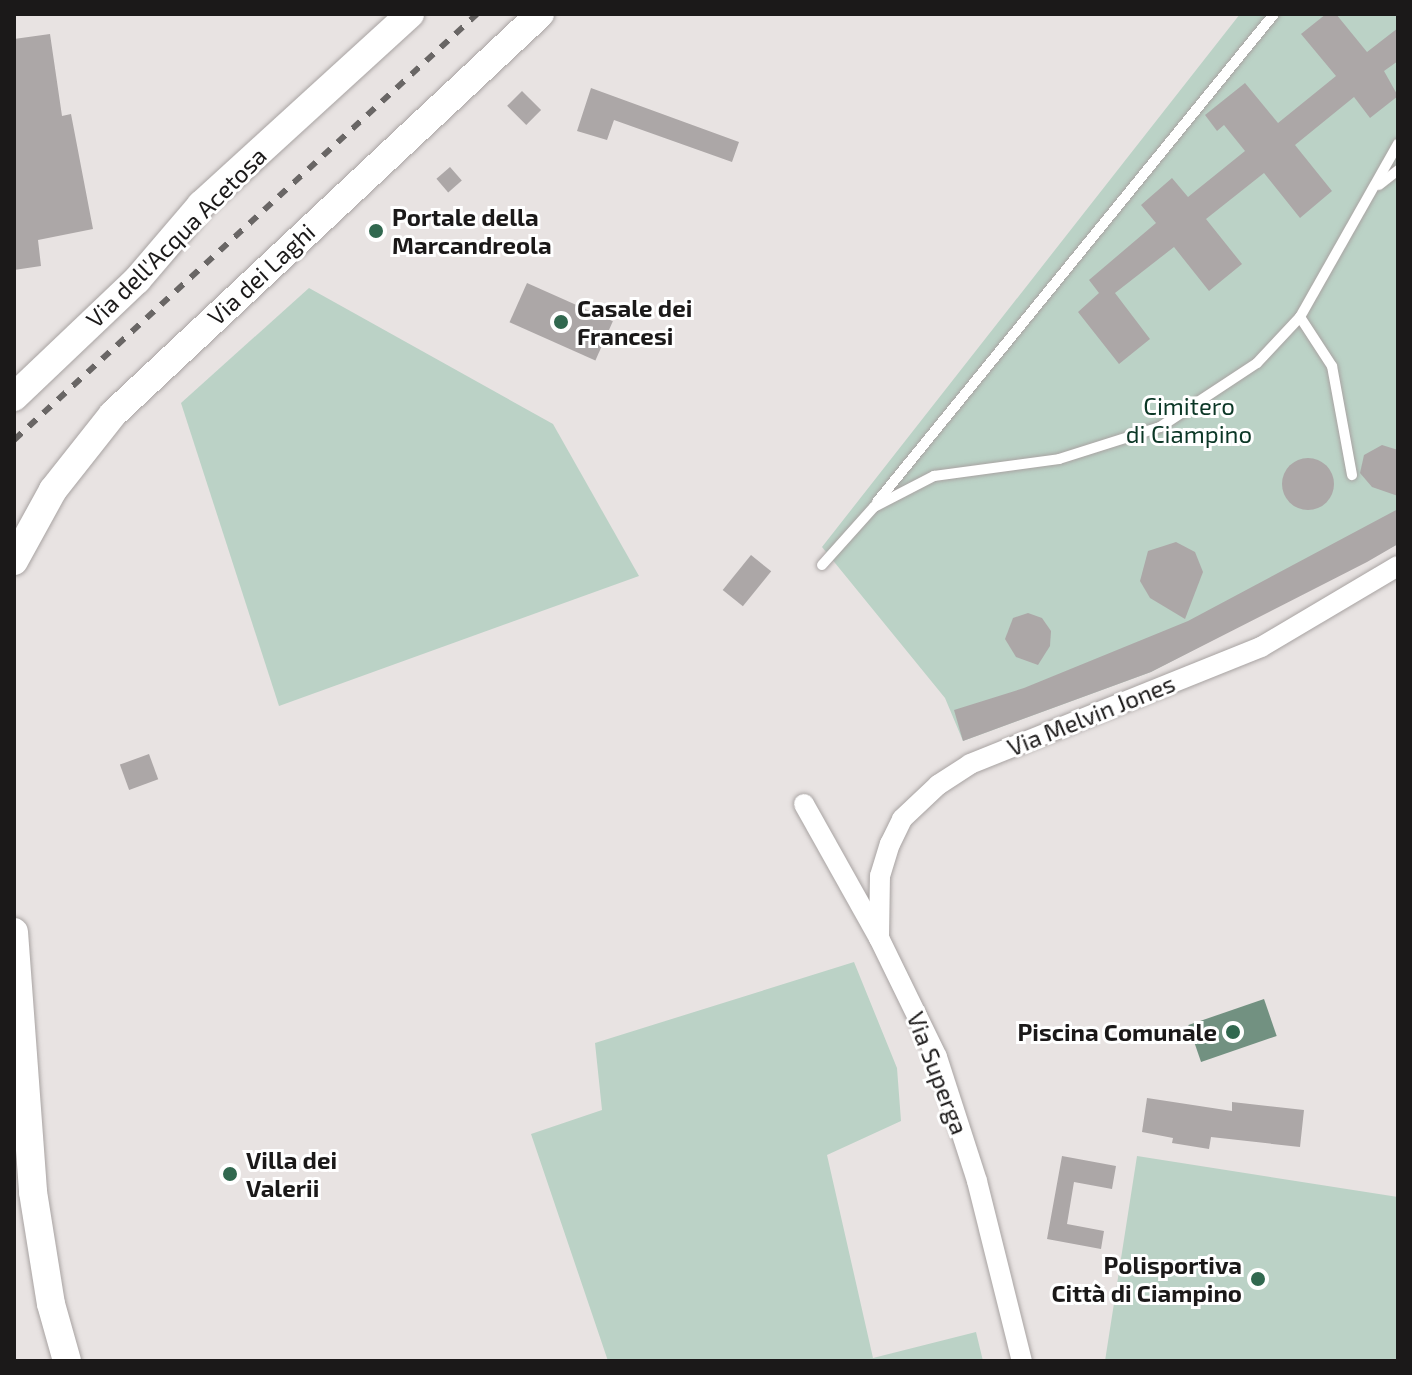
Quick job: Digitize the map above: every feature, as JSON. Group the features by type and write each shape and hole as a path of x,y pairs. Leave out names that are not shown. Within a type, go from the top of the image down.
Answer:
{"main road":[{"name":"Via dell'Acqua Acetosa","path":"14,397 137,280 201,205 410,14"},
{"name":"Via dei Laghi","path":"14,561 53,490 113,414 540,14"},
{"path":"14,932 33,1192 51,1304 67,1361"}],"street":[{"name":"Via Melvin Jones","path":"879,938 880,876 890,844 902,819 938,785 970,764 1261,647 1398,566"},
{"name":"Via Superga","path":"804,804 879,938 949,1092 1022,1361"}],"lane":[{"path":"822,565 874,507 1274,14"},
{"path":"874,507 934,476 1059,459 1160,427 1257,363 1300,317 1398,144"},
{"path":"1375,189 1398,170"},
{"path":"1300,317 1332,366 1352,475"}],"green space":[{"name":"Cimitero di Ciampino","path":"1240,14 1398,14 1398,544 1151,672 963,741 945,698 822,547"},
{"path":"309,288 553,424 639,576 279,706 181,403"},
{"path":"854,962 897,1068 901,1121 827,1155 873,1358 976,1332 983,1361 608,1361 531,1134 602,1110 595,1043"},
{"name":"Polisportiva Città di Ciampino","path":"1137,1156 1398,1197 1398,1361 1105,1361"}],"shaded area":[{"name":"Piscina Comunale","path":"1264,999 1277,1036 1201,1062 1188,1025"}],"building":[{"path":"1326,14 1336,14 1367,52 1398,28 1398,61 1384,71 1398,96 1370,118 1354,97 1295,145 1332,191 1300,218 1264,173 1206,219 1242,264 1209,291 1174,247 1115,293 1150,339 1119,364 1078,312 1099,293 1089,280 1156,223 1141,205 1172,178 1188,197 1245,151 1224,125 1217,131 1205,115 1245,83 1278,123 1336,76 1301,34"},
{"path":"50,34 62,116 71,114 93,229 38,240 41,266 14,270 14,39"},
{"path":"591,88 739,142 732,162 614,120 607,140 577,131"},
{"path":"522,91 541,110 526,125 507,106"},
{"path":"450,167 462,181 448,192 436,179"},
{"name":"Casale dei Francesi","path":"527,283 613,321 595,361 510,322"},
{"path":"1382,445 1398,450 1398,496 1372,487 1360,473 1364,455"},
{"path":"1308,458 1326,466 1334,484 1326,502 1308,510 1290,502 1282,484 1290,466"},
{"path":"1398,509 1398,544 1367,562 1151,672 963,741 954,710 1024,688 1188,621"},
{"path":"1176,542 1195,552 1203,572 1185,619 1150,598 1140,581 1148,551"},
{"path":"751,555 771,571 743,606 723,590"},
{"path":"1028,613 1042,618 1051,631 1050,646 1038,665 1016,657 1005,639 1013,618"},
{"path":"149,754 158,779 129,790 120,765"},
{"path":"1147,1098 1232,1111 1232,1102 1304,1110 1300,1147 1211,1137 1209,1149 1172,1143 1173,1138 1142,1132"},
{"name":"Polisportiva Città di Ciampino","path":"1062,1156 1116,1166 1112,1189 1074,1182 1067,1224 1104,1231 1101,1249 1047,1239"}],"railway":[{"path":"14,440 477,14"}],"place":[{"name":"Portale della Marcandreola","path":"376,231"},
{"name":"Casale dei Francesi","path":"561,322"},
{"name":"Piscina Comunale","path":"1233,1032"},
{"name":"Villa dei Valerii","path":"230,1174"},
{"name":"Polisportiva Città di Ciampino","path":"1258,1279"}]}
